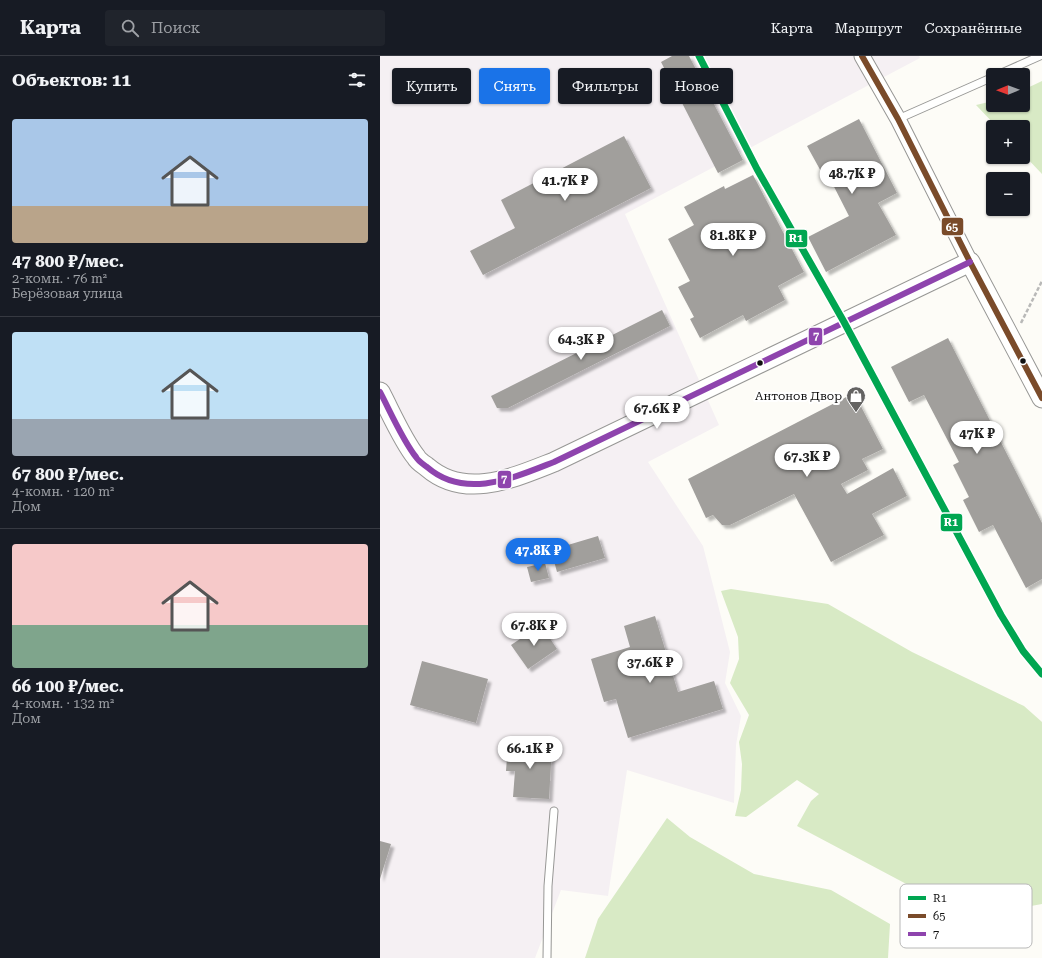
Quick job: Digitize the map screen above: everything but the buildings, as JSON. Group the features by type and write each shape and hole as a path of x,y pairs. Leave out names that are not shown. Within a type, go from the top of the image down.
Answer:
{"street":[{"path":"862,56 898,119 970,262 1042,398"},
{"path":"380,392 416,458 438,477 458,484 477,485 513,479 554,462 970,262"}],"lane":[{"path":"1013,68 1040,56"},
{"path":"898,119 986,80"},
{"path":"547,958 548,886 554,811"}],"path":[{"path":"1012,341 1042,281"}],"shaded area":[{"path":"380,56 919,56 920,58 625,214 719,425 648,462 703,546 730,652 725,683 741,716 736,745 734,803 627,770 608,896 561,890 535,958 380,958"}],"green space":[{"path":"1042,81 1042,174 1030,161 1030,120 990,120 976,105 986,103 986,112 1030,112 1030,87"},
{"path":"731,589 828,604 912,652 1024,706 1042,722 1042,904 1032,906 1032,884 906,884 797,826 811,801 819,794 797,780 746,817 735,816 741,790 742,764 739,742 749,715 730,683 739,659 738,637 721,591"},
{"path":"667,818 690,837 754,874 831,890 890,924 888,958 585,958 598,919"}],"transit line":[{"name":"R1","path":"699,56 757,169 844,322 1001,615 1023,651 1042,674"},
{"name":"65","path":"862,56 898,119 970,262 1042,398"},
{"name":"7","path":"380,392 406,443 418,460 442,477 457,482 473,484 489,483 522,474 554,462 970,262"}],"place":[{"name":"Антонов Двор","path":"856,413"}]}
